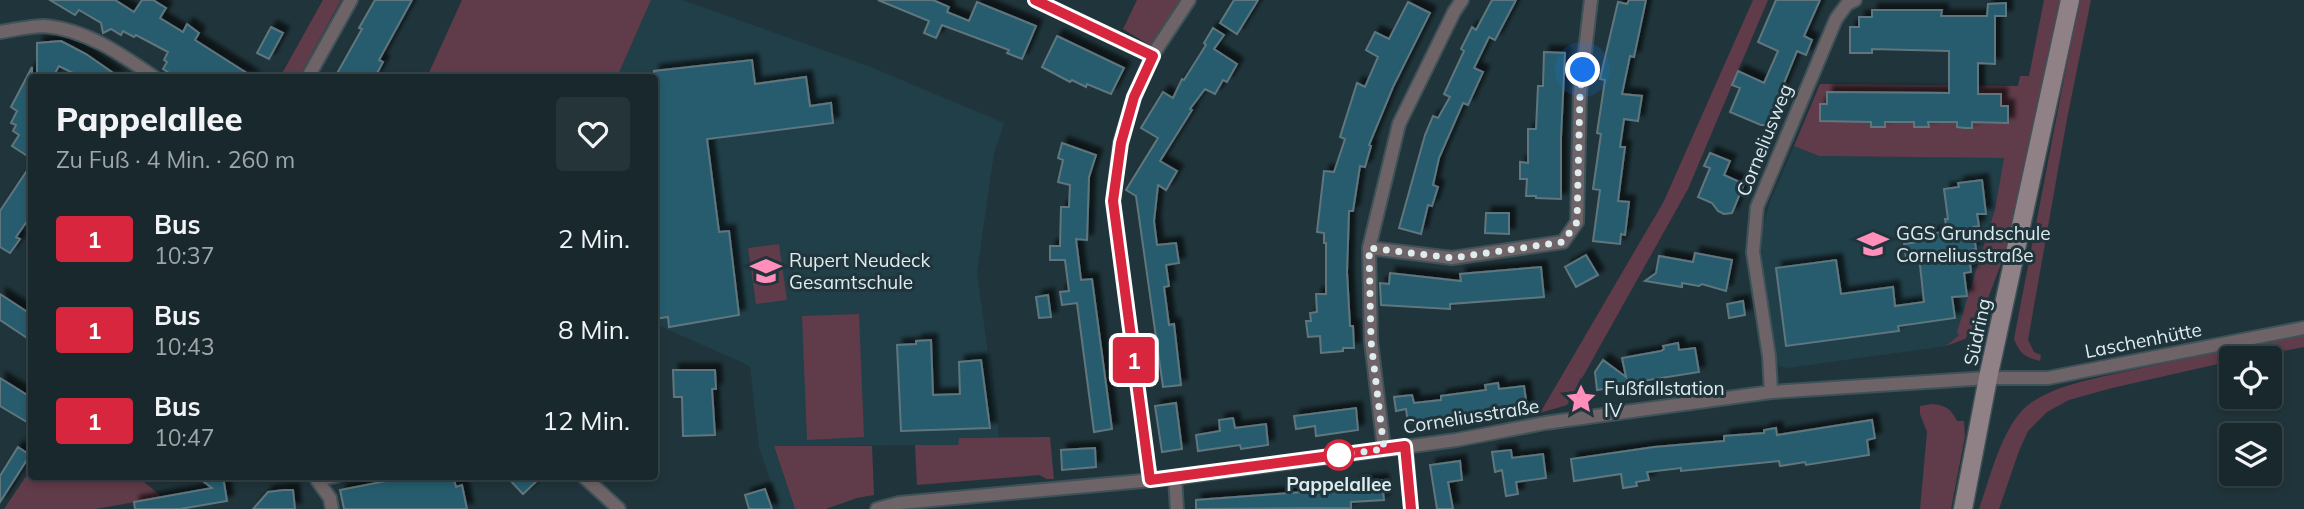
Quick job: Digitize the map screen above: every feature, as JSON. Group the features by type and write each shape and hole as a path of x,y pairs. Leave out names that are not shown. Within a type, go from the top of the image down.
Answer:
{"main road":[{"name":"Südring","path":"1963,509 1988,378 2070,0"}],"street":[{"path":"310,74 351,0"},
{"path":"1035,0 1153,56"},
{"path":"1150,480 1113,201 1121,143 1134,97 1153,56 1189,0"},
{"path":"1384,449 1371,341 1369,248 1399,124 1462,0"},
{"path":"1369,248 1452,258 1563,242 1577,222 1580,93 1591,0"},
{"name":"Corneliusweg","path":"1771,392 1769,356 1753,252 1757,207 1836,19 1847,5 1855,0"},
{"path":"0,32 41,26 65,29 86,36 149,74"},
{"name":"Laschenhütte","path":"1988,378 2048,378 2304,328"},
{"name":"Corneliusstraße","path":"877,509 899,503 1175,478 1456,440 1545,423 1771,392 1988,378"},
{"path":"1405,446 1411,509"},
{"path":"1175,478 1177,509"},
{"path":"314,480 330,498 332,509"},
{"path":"587,480 619,509"}],"shaded area":[{"path":"323,0 341,0 301,74 282,74"},
{"path":"462,0 651,0 618,74 428,74"},
{"name":"Rupert Neudeck Gesamtschule","path":"651,0 682,0 868,66 1004,123 994,153 977,272 999,437 959,438 959,445 774,446 795,509 780,509 759,447 750,366 658,325 658,74 618,74"},
{"path":"1137,0 1182,0 1156,43 1151,46 1123,29"},
{"path":"1753,0 1768,0 1688,189 1567,405 1540,413 1664,201"},
{"path":"2044,0 2062,0 2005,253 1980,320 1965,339 1946,346 1959,335 1957,332 1995,209 2004,158 1819,156 1794,146 1820,84 2018,86 2020,76 2029,76"},
{"path":"2079,0 2091,0 2028,340 2034,352 2041,355 2040,361 2024,354 2014,339"},
{"name":"GGS Grundschule Corneliusstraße","path":"1794,146 1819,156 2004,158 1995,209 1960,334 1946,346 1787,368 1780,366 1776,360 1762,258 1762,229 1770,202"},
{"path":"779,244 787,300 756,304 748,248"},
{"path":"859,314 864,437 807,440 802,316"},
{"path":"2304,333 2304,347 2282,351 2282,346 2244,346"},
{"path":"2219,351 2219,364 2069,400 2047,412 2028,431 1999,509 1979,509 1998,453 2019,414 2045,395 2100,377"},
{"path":"1932,404 1950,411 1957,421 1964,421 1965,436 1951,509 1920,509 1927,432 1920,406"},
{"path":"1050,437 1054,479 1039,475 917,485 915,445 958,445 959,438"},
{"path":"774,446 872,446 874,495 826,509 795,509"},
{"path":"28,473 28,480 142,480 162,497 96,509 4,509"}],"building":[{"path":"50,0 115,0 134,12 142,0 153,0 166,8 160,18 183,32 187,24 199,33 195,40 248,74 170,74 163,69 168,52 123,31 121,35 111,29 103,33 101,23 79,10 75,15"},
{"path":"375,0 412,0 379,60 383,62 377,74 337,74 362,29 359,28"},
{"path":"878,0 933,0 949,7 947,12 969,21 977,2 1036,26 1022,59 1007,53 1009,50 942,25 936,38 924,33 929,21"},
{"path":"1234,0 1258,0 1237,34 1220,23"},
{"path":"1492,0 1516,0 1495,40 1489,37 1474,68 1483,72 1468,105 1463,103 1439,158 1433,185 1438,187 1432,206 1428,205 1421,234 1399,228 1425,135 1433,116 1438,118 1450,97 1444,94 1464,51 1461,49 1472,27 1476,30"},
{"path":"1629,0 1646,0 1634,57 1630,56 1622,94 1642,96 1638,121 1624,119 1620,147 1625,147 1618,201 1629,202 1625,235 1621,234 1620,244 1593,241 1600,190 1593,189 1601,134 1597,133 1605,80 1600,79 1618,2 1627,4"},
{"path":"1776,0 1820,0 1804,36 1812,40 1806,55 1797,51 1767,125 1761,125 1730,112 1740,88 1732,85 1738,71 1764,83 1778,51 1758,42"},
{"path":"1408,2 1430,13 1393,87 1369,145 1371,146 1365,167 1360,166 1353,211 1349,211 1347,272 1354,348 1321,353 1320,336 1308,337 1306,321 1311,321 1310,313 1317,312 1316,294 1326,294 1326,243 1324,233 1317,232 1324,171 1334,172 1345,139 1340,137 1357,83 1365,87 1378,57 1366,50 1375,32 1389,39"},
{"path":"2006,3 2006,16 1995,16 1995,64 1978,63 1978,94 2001,94 2001,106 2008,106 2008,123 1972,122 1972,128 1965,128 1957,127 1957,122 1928,122 1929,127 1914,127 1914,122 1885,122 1885,127 1871,127 1871,122 1820,121 1820,104 1827,104 1827,92 1949,93 1949,51 1872,49 1872,53 1850,53 1850,27 1859,27 1859,17 1872,17 1872,10 1942,10 1941,16 1987,16 1988,4"},
{"path":"271,27 283,33 269,59 257,53"},
{"path":"1213,28 1224,35 1214,49 1237,64 1227,82 1223,80 1215,94 1205,89 1190,109 1192,110 1160,161 1177,171 1166,190 1158,185 1154,221 1157,245 1176,243 1179,263 1166,265 1169,286 1164,287 1169,325 1174,324 1181,385 1163,387 1136,196 1126,190 1158,138 1141,128 1163,92 1173,98 1182,79 1184,80 1206,45 1204,43"},
{"path":"1057,36 1124,68 1111,94 1087,84 1086,87 1072,80 1070,82 1042,67"},
{"path":"61,41 115,74 75,74 59,66 55,74 37,74 37,43"},
{"path":"1544,52 1565,53 1561,199 1526,196 1527,179 1520,179 1520,162 1528,163 1528,129 1536,129 1538,86 1543,86"},
{"path":"752,60 755,84 806,77 810,106 831,103 833,123 707,139 719,232 729,231 739,315 669,327 668,317 658,318 658,74 654,74 654,71"},
{"path":"28,75 28,156 12,146 19,135 13,131 16,125 11,123 17,111 11,107"},
{"path":"1062,143 1096,155 1089,177 1087,240 1076,239 1081,280 1092,279 1112,429 1094,432 1077,303 1062,305 1060,292 1069,291 1065,260 1050,260 1050,246 1060,246 1061,207 1069,207 1070,185 1058,182 1063,160 1058,158"},
{"path":"1710,153 1730,161 1724,175 1744,184 1732,213 1724,214 1712,203 1698,197 1710,168 1704,166"},
{"path":"28,169 28,220 16,237 20,239 10,253 0,247 0,211"},
{"path":"1982,180 1986,214 1977,214 1979,226 1973,227 1976,249 1969,250 1971,272 1964,273 1967,296 1952,297 1955,318 1898,326 1899,331 1786,346 1776,268 1836,260 1841,294 1893,287 1895,306 1924,302 1919,256 1906,258 1904,244 1932,240 1931,234 1947,231 1944,189 1959,187 1958,183"},
{"path":"1486,213 1509,213 1509,234 1485,233"},
{"path":"1695,253 1732,260 1726,291 1702,284 1699,286 1682,283 1682,287 1645,281 1656,273 1659,256 1693,262"},
{"path":"1586,255 1598,275 1576,287 1565,267"},
{"path":"1541,267 1544,297 1450,304 1450,309 1381,305 1380,283 1389,284 1390,273 1461,281 1460,274"},
{"path":"0,294 28,312 28,337 27,338 0,320"},
{"path":"1048,295 1051,317 1039,318 1036,297"},
{"path":"1743,301 1745,315 1729,318 1727,304"},
{"path":"931,340 933,395 960,394 959,362 981,360 990,428 901,431 897,345"},
{"path":"1678,343 1679,350 1695,348 1699,372 1597,390 1595,372 1603,360 1626,377 1622,358 1661,351 1663,346"},
{"path":"673,370 715,370 716,389 712,389 715,435 683,436 682,397 674,397"},
{"path":"0,378 28,396 28,423 0,406"},
{"path":"1498,383 1499,389 1524,386 1527,407 1408,423 1406,409 1396,411 1394,397 1412,395 1414,403 1441,400 1441,396 1486,390 1485,385"},
{"path":"1176,403 1182,449 1162,452 1155,406"},
{"path":"1356,408 1358,430 1316,436 1315,426 1296,429 1294,416"},
{"path":"1233,418 1235,428 1266,424 1268,445 1241,449 1240,445 1198,451 1196,435 1220,431 1219,420"},
{"path":"1872,420 1875,438 1867,440 1869,455 1806,465 1805,462 1780,466 1779,461 1647,472 1649,480 1636,482 1637,486 1623,488 1621,474 1574,481 1571,459 1654,447 1724,441 1724,436 1764,433 1764,430 1776,428 1777,435"},
{"path":"18,447 28,454 28,458 0,502 0,476"},
{"path":"1095,448 1096,467 1062,470 1061,450"},
{"path":"1511,450 1512,458 1543,454 1546,478 1516,482 1518,494 1506,496 1502,470 1495,472 1492,452"},
{"path":"1460,461 1462,480 1448,482 1453,509 1437,509 1430,465"},
{"path":"201,480 224,480 227,501 180,509 135,509 134,502 212,488"},
{"path":"391,480 454,480 456,487 462,485 467,509 344,509 340,490"},
{"path":"510,480 538,480 523,494"},
{"path":"1382,480 1384,500 1351,502 1351,508 1196,509 1196,500 1355,488 1355,482"},
{"path":"765,489 772,509 749,509 745,495"},
{"path":"293,490 295,509 253,509 268,492"}],"bus line":[{"name":"1","path":"1035,0 1153,56 1134,97 1121,143 1113,201 1150,480 1405,446 1411,509"}],"place":[{"name":"GGS Grundschule Corneliusstraße","path":"1873,244"},
{"name":"Rupert Neudeck Gesamtschule","path":"766,271"},
{"name":"Fußfallstation IV","path":"1581,399"},
{"name":"Pappelallee","path":"1339,455"}],"route":[{"path":"1339,455 1384,449 1371,341 1369,248 1452,258 1563,242 1577,222 1583,70"}]}
